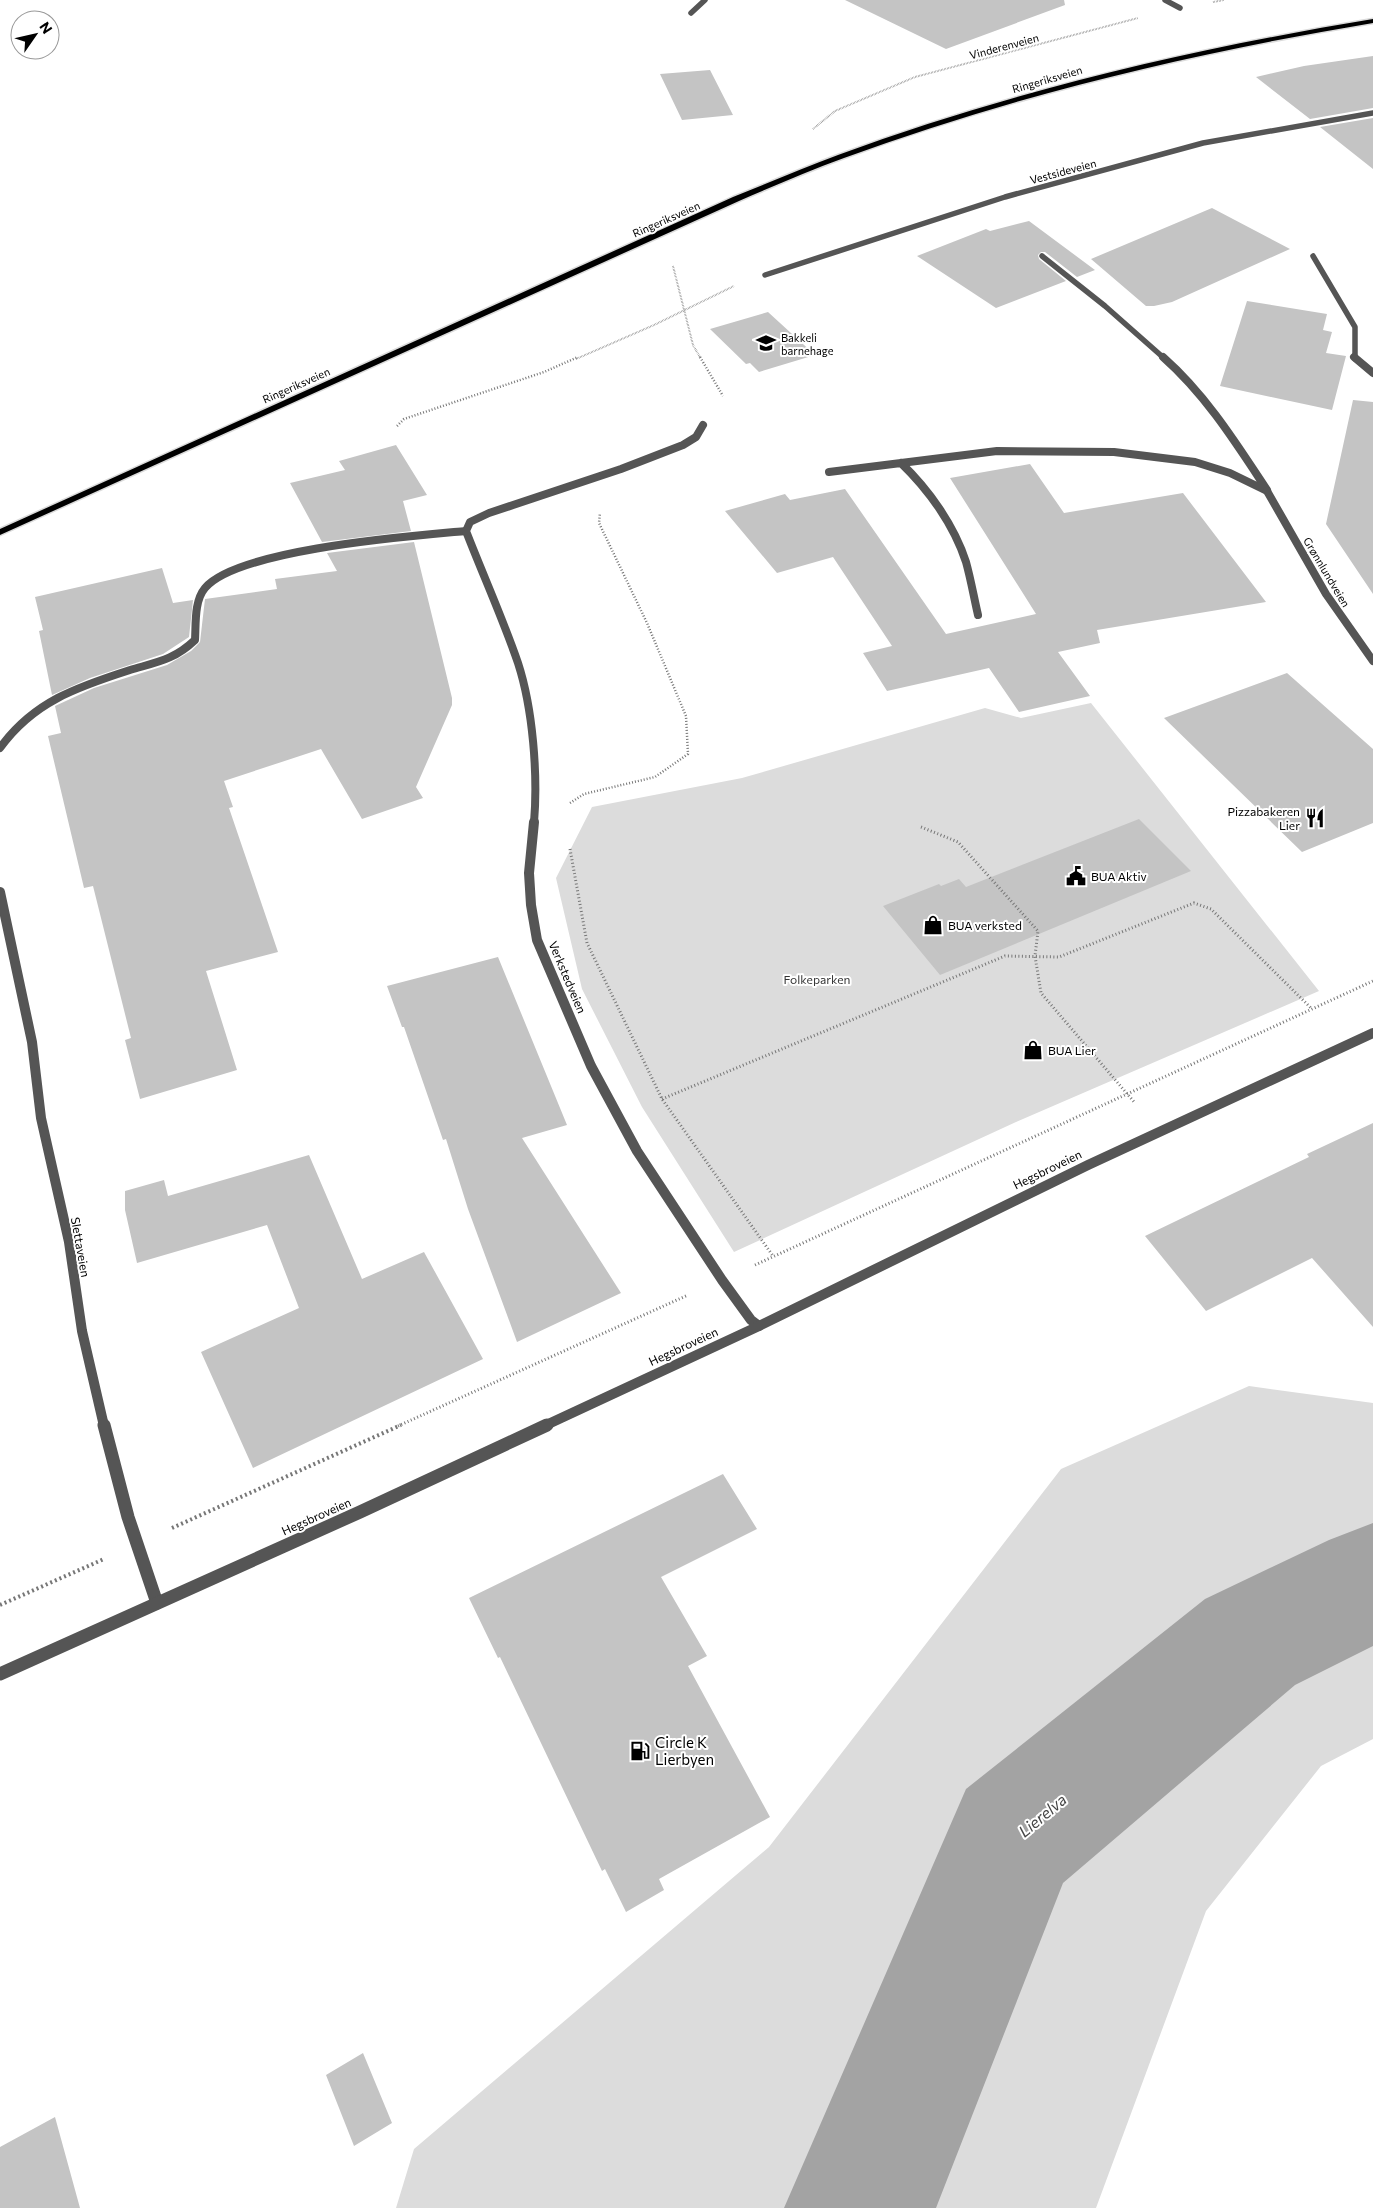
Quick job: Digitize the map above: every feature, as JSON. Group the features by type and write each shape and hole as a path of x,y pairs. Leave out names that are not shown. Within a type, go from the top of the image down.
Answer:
{"main road":[{"name":"Ringeriksveien","path":"0,532 728,203 854,152 988,107 1088,79 1215,49 1373,21"}],"street":[{"path":"691,13 706,0"},
{"path":"1166,0 1180,8"},
{"name":"Vestsideveien","path":"765,275 1004,197 1203,143 1373,113"},
{"name":"Grønnlundveien","path":"1042,256 1105,306 1178,370 1220,419 1267,491 1326,594 1373,662"},
{"path":"1313,256 1355,327 1354,358 1373,374"},
{"path":"0,748 8,733 31,712 64,693 180,654 195,640 197,612 205,588 230,571 258,561 326,547 409,536 467,534 470,522 489,513 622,469 683,445 696,437 702,425"},
{"path":"829,472 997,451 1114,452 1195,462 1230,473 1267,491"},
{"path":"901,462 912,472 937,507 963,555 978,616"},
{"name":"Verkstedveien","path":"467,534 518,664 528,702 537,790 529,873 531,905 537,940 592,1066 632,1142 676,1213 722,1280 751,1320 759,1326"},
{"name":"Slettaveien","path":"0,892 32,1042 41,1118 68,1242 82,1330 101,1415 128,1517 157,1602"},
{"name":"Hegsbroveien","path":"0,1674 360,1512 759,1326 1088,1165 1373,1033"}],"path":[{"name":"Vinderenveien","path":"835,111 915,77 1180,8"},
{"path":"673,263 693,345 726,401"},
{"path":"397,426 404,419 544,372 684,310 730,287 765,275"},
{"path":"565,807 584,794 609,786 655,777 688,754 686,716 647,623 599,523 598,516 602,508"},
{"path":"921,827 958,842 1038,931 1035,956 1042,993 1127,1094"},
{"path":"570,847 587,943 662,1099 773,1256 1373,982"},
{"path":"662,1099 1005,956 1060,957 1194,903 1211,909 1312,1009"},
{"path":"169,1529 722,1280"},
{"path":"0,1605 111,1556"}],"green space":[{"name":"Folkeparken","path":"1091,703 1319,991 1016,1122 734,1252 642,1107 582,989 556,878 592,807 742,778 985,708 1021,718"},
{"path":"1249,1386 1373,1403 1373,1739 1321,1766 1206,1911 1096,2208 396,2208 414,2149 769,1847 1061,1469"}],"building":[{"path":"845,0 1064,0 1065,5 946,49"},
{"path":"1373,56 1373,108 1310,119 1256,77 1304,66"},
{"path":"710,70 733,115 682,120 660,74"},
{"path":"1373,118 1373,169 1320,127"},
{"path":"1212,208 1290,249 1172,302 1154,306 1146,306 1091,259"},
{"path":"1029,221 1095,270 1077,277 1045,252 1041,252 1038,255 1039,259 1066,281 996,308 917,256 986,229 990,231"},
{"path":"1247,301 1327,314 1323,330 1332,332 1326,353 1346,356 1332,410 1220,386"},
{"path":"768,312 815,355 759,372 750,363 746,364 710,329"},
{"path":"1353,400 1373,402 1373,594 1326,524"},
{"path":"396,445 427,495 403,501 411,531 322,542 290,483 345,470 339,461"},
{"path":"1030,464 1064,513 1183,493 1266,602 1097,630 1100,643 1058,652 1090,696 1019,712 989,668 887,691 863,653 892,646 833,557 777,573 725,511 785,494 790,500 845,489 946,634 1036,614 950,478"},
{"path":"414,542 452,698 452,705 416,787 423,798 362,819 321,749 224,781 233,807 229,808 278,952 206,971 237,1070 140,1099 125,1040 131,1038 93,886 84,888 48,736 61,733 55,706 94,688 167,665 191,651 200,642 205,599 277,589 275,579 337,571 327,553"},
{"path":"162,568 173,603 193,600 189,637 163,654 90,678 52,695 39,631 43,630 35,597"},
{"path":"1287,673 1373,749 1373,823 1302,852 1164,718"},
{"path":"1139,819 1191,871 940,975 883,906 939,884 941,886 959,879 966,887"},
{"path":"498,957 567,1125 522,1138 621,1293 517,1342 468,1209 446,1139 443,1140 404,1027 402,1027 387,986"},
{"path":"1373,1123 1373,1327 1312,1258 1206,1311 1145,1236 1309,1157 1307,1154"},
{"path":"309,1155 362,1279 424,1252 483,1359 253,1468 201,1352 299,1308 267,1225 137,1263 125,1210 125,1191 164,1180 168,1196"},
{"path":"723,1474 757,1529 661,1577 707,1656 688,1666 770,1817 659,1879 664,1890 626,1912 605,1869 602,1871 500,1657 498,1658 469,1598"},
{"path":"363,2053 392,2123 354,2146 326,2075"},
{"path":"55,2117 80,2208 0,2208 0,2147"}],"waterway":[{"name":"Lierelva","path":"860,2208 1014,1837 1250,1642 1373,1582"}],"place":[{"name":"Bakkeli barnehage","path":"766,343"},
{"name":"Pizzabakeren Lier","path":"1315,818"},
{"name":"BUA Aktiv","path":"1076,876"},
{"name":"BUA verksted","path":"933,925"},
{"name":"BUA Lier","path":"1033,1050"},
{"name":"Circle K Lierbyen","path":"640,1751"}]}
